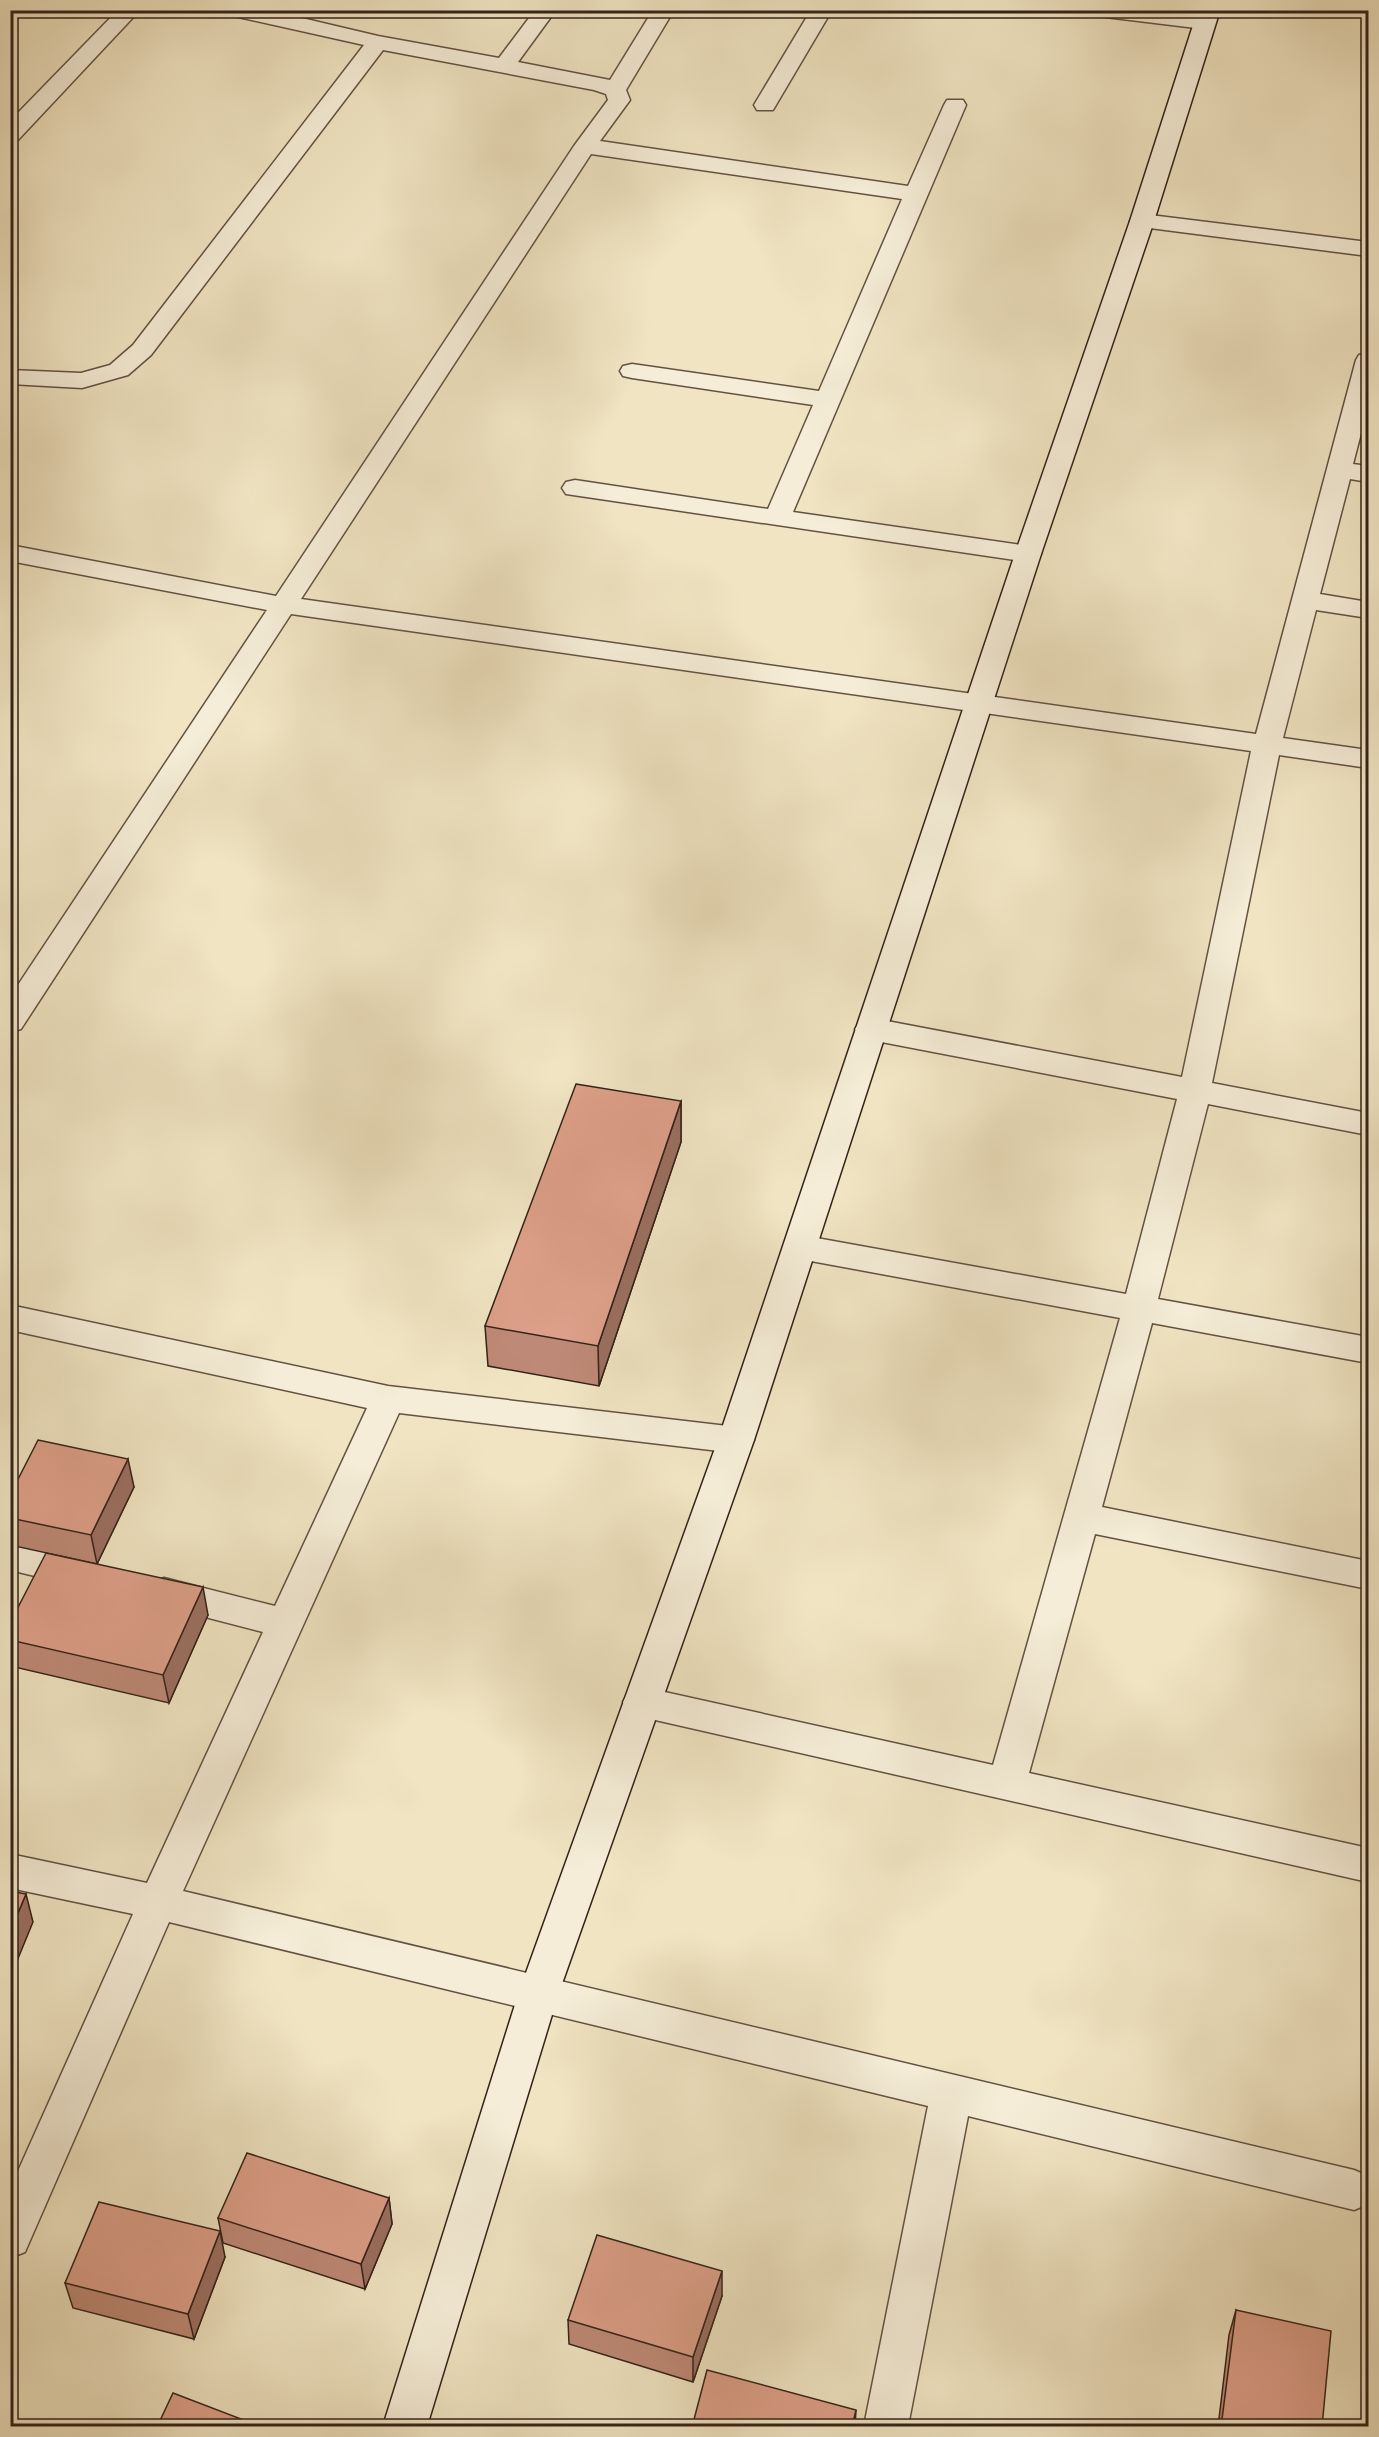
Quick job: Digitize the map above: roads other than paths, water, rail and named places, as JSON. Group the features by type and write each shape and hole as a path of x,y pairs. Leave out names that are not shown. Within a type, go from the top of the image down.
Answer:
{"street":[{"path":"10,135 130,10"},
{"path":"10,1022 282,605 585,147 619,100 615,90 600,84 378,42 237,10"},
{"path":"504,66 546,10"},
{"path":"615,90 664,10"},
{"path":"765,105 822,10"},
{"path":"405,2427 538,1995 736,1440 1028,554 1142,221 1207,17 1097,10"},
{"path":"10,377 82,381 119,370 142,350 378,42"},
{"path":"777,518 955,105"},
{"path":"585,147 916,194"},
{"path":"1142,221 1368,249"},
{"path":"1007,1783 1140,1310 1195,1090 1267,744 1305,600 1354,472 1368,366"},
{"path":"632,371 827,400"},
{"path":"575,488 1028,554"},
{"path":"10,553 282,605 981,702 1368,759"},
{"path":"1305,600 1368,610"},
{"path":"871,1029 1368,1124"},
{"path":"800,1247 1368,1350"},
{"path":"10,1317 388,1400 736,1440"},
{"path":"11,2236 158,1902 388,1400"},
{"path":"1082,1517 1368,1575"},
{"path":"10,1556 286,1623"},
{"path":"642,1702 1368,1865"},
{"path":"10,1871 158,1902 1354,2190"},
{"path":"886,2427 951,2094"}]}
